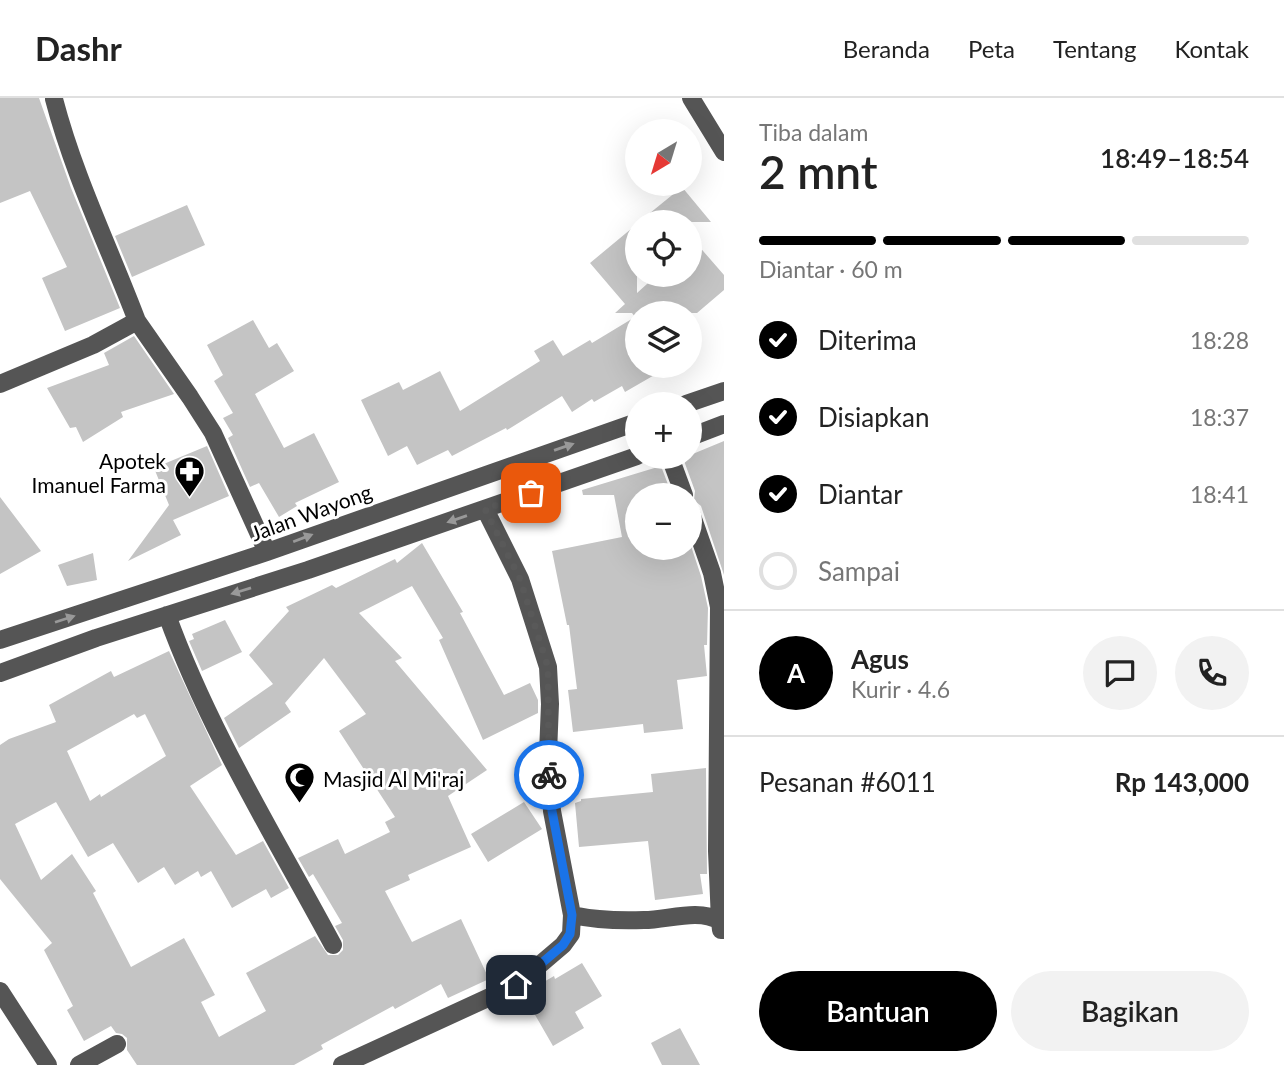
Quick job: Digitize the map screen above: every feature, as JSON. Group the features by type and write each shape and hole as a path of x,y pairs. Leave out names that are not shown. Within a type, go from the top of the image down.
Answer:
{"street":[{"path":"691,98 724,152"},
{"path":"54,99 78,175 137,321 213,433 267,552"},
{"path":"0,384 93,345 137,321"},
{"path":"702,399 724,391"},
{"path":"702,432 724,424"},
{"name":"Jalan Wayong","path":"0,640 267,552 625,426"},
{"path":"612,430 625,451"},
{"path":"0,673 308,570 625,459"},
{"path":"342,1065 516,985 563,945 570,934 572,915 552,811 548,753 548,667 520,579 485,509"},
{"path":"702,544 712,573 719,607 722,925"},
{"path":"167,615 215,730 333,945"},
{"path":"572,915 591,919 646,920 700,915 712,917 722,925"},
{"path":"0,991 7,1017 48,1065"},
{"path":"79,1065 117,1044"}],"building":[{"path":"0,98 39,98 71,188 120,308 65,331 42,278 67,267 30,191 0,203"},
{"path":"671,196 689,196 701,210 654,210"},
{"path":"187,205 205,245 132,277 115,236"},
{"path":"702,211 711,222 702,222"},
{"path":"625,234 625,287 637,287 637,293 644,287 702,287 702,250 724,275 724,290 702,309 702,301 625,301 625,304 590,263"},
{"path":"625,304 625,313 615,313"},
{"path":"253,320 269,348 277,343 294,371 255,394 284,448 314,433 339,482 295,503 297,506 279,517 259,483 250,487 228,438 233,435 223,418 233,413 214,381 223,375 207,345"},
{"path":"625,323 625,378 649,378 625,392 622,386 594,402 592,399 572,412 562,396 507,430 506,428 452,456 448,450 417,465 407,446 388,456 361,400 399,382 403,390 440,371 460,411 540,361 534,351 553,340 563,356 590,340 592,343"},
{"path":"134,336 174,394 121,412 123,417 83,442 76,427 70,428 47,388 109,365 104,353"},
{"path":"724,441 724,575 702,509 702,483 692,483 687,469 702,469 702,450"},
{"path":"207,446 229,496 173,520 181,535 128,561 169,505 154,468"},
{"path":"651,469 662,469 667,483 625,483 625,560 696,560 708,608 707,645 704,645 707,676 677,680 683,729 644,733 643,724 573,732 568,690 577,689 569,625 552,551 622,537 614,495 583,495 582,490"},
{"path":"0,497 41,551 0,574"},
{"path":"422,543 463,612 460,613 504,695 530,683 538,700 538,713 483,740 439,640 443,638 412,586 359,613 402,658 395,661 487,770 448,796 471,847 408,875 410,880 385,891 412,942 461,919 489,979 448,998 441,984 395,1009 393,1006 321,1045 323,1049 294,1065 137,1065 127,1050 127,1038 116,1033 111,1026 84,1041 67,1010 73,1006 44,950 52,943 0,879 0,745 9,739 56,722 49,705 111,671 114,677 169,651 222,765 190,786 236,855 263,841 289,888 271,898 266,889 232,908 211,871 201,877 198,871 175,885 164,867 138,883 113,843 88,857 56,802 15,824 41,880 72,854 96,891 93,893 131,967 184,938 215,995 201,1002 219,1037 266,1011 246,973 315,936 328,955 338,955 343,950 343,940 335,926 342,923 313,874 309,877 298,858 338,839 345,854 390,832 385,822 395,817 339,731 366,714 324,658 285,703 291,712 239,748 224,718 273,684 249,655 289,611 286,607 332,585 336,588 395,559 397,563","holes":["134,714 137,718 145,714 166,756 101,797 100,794 90,801 67,751"]},
{"path":"93,553 97,580 67,586 58,565"},
{"path":"225,620 242,652 202,671 189,641 194,639 192,634"},
{"path":"706,768 707,874 700,874 703,894 655,900 648,841 579,847 575,803 581,799 653,792 651,774"},
{"path":"524,802 542,829 488,862 471,834"},
{"path":"582,963 602,996 575,1012 584,1028 553,1046 523,994"},
{"path":"680,1028 700,1065 662,1065 651,1043"}],"way so far":[{"path":"531,493 485,509 520,579 548,667 549,775"}],"place":[{"name":"Apotek Imanuel Farma","path":"189,499"},
{"name":"Masjid Al Mi'raj","path":"300,805"}],"route":[{"path":"516,985 563,945 570,934 572,915 552,811 549,775"}]}
